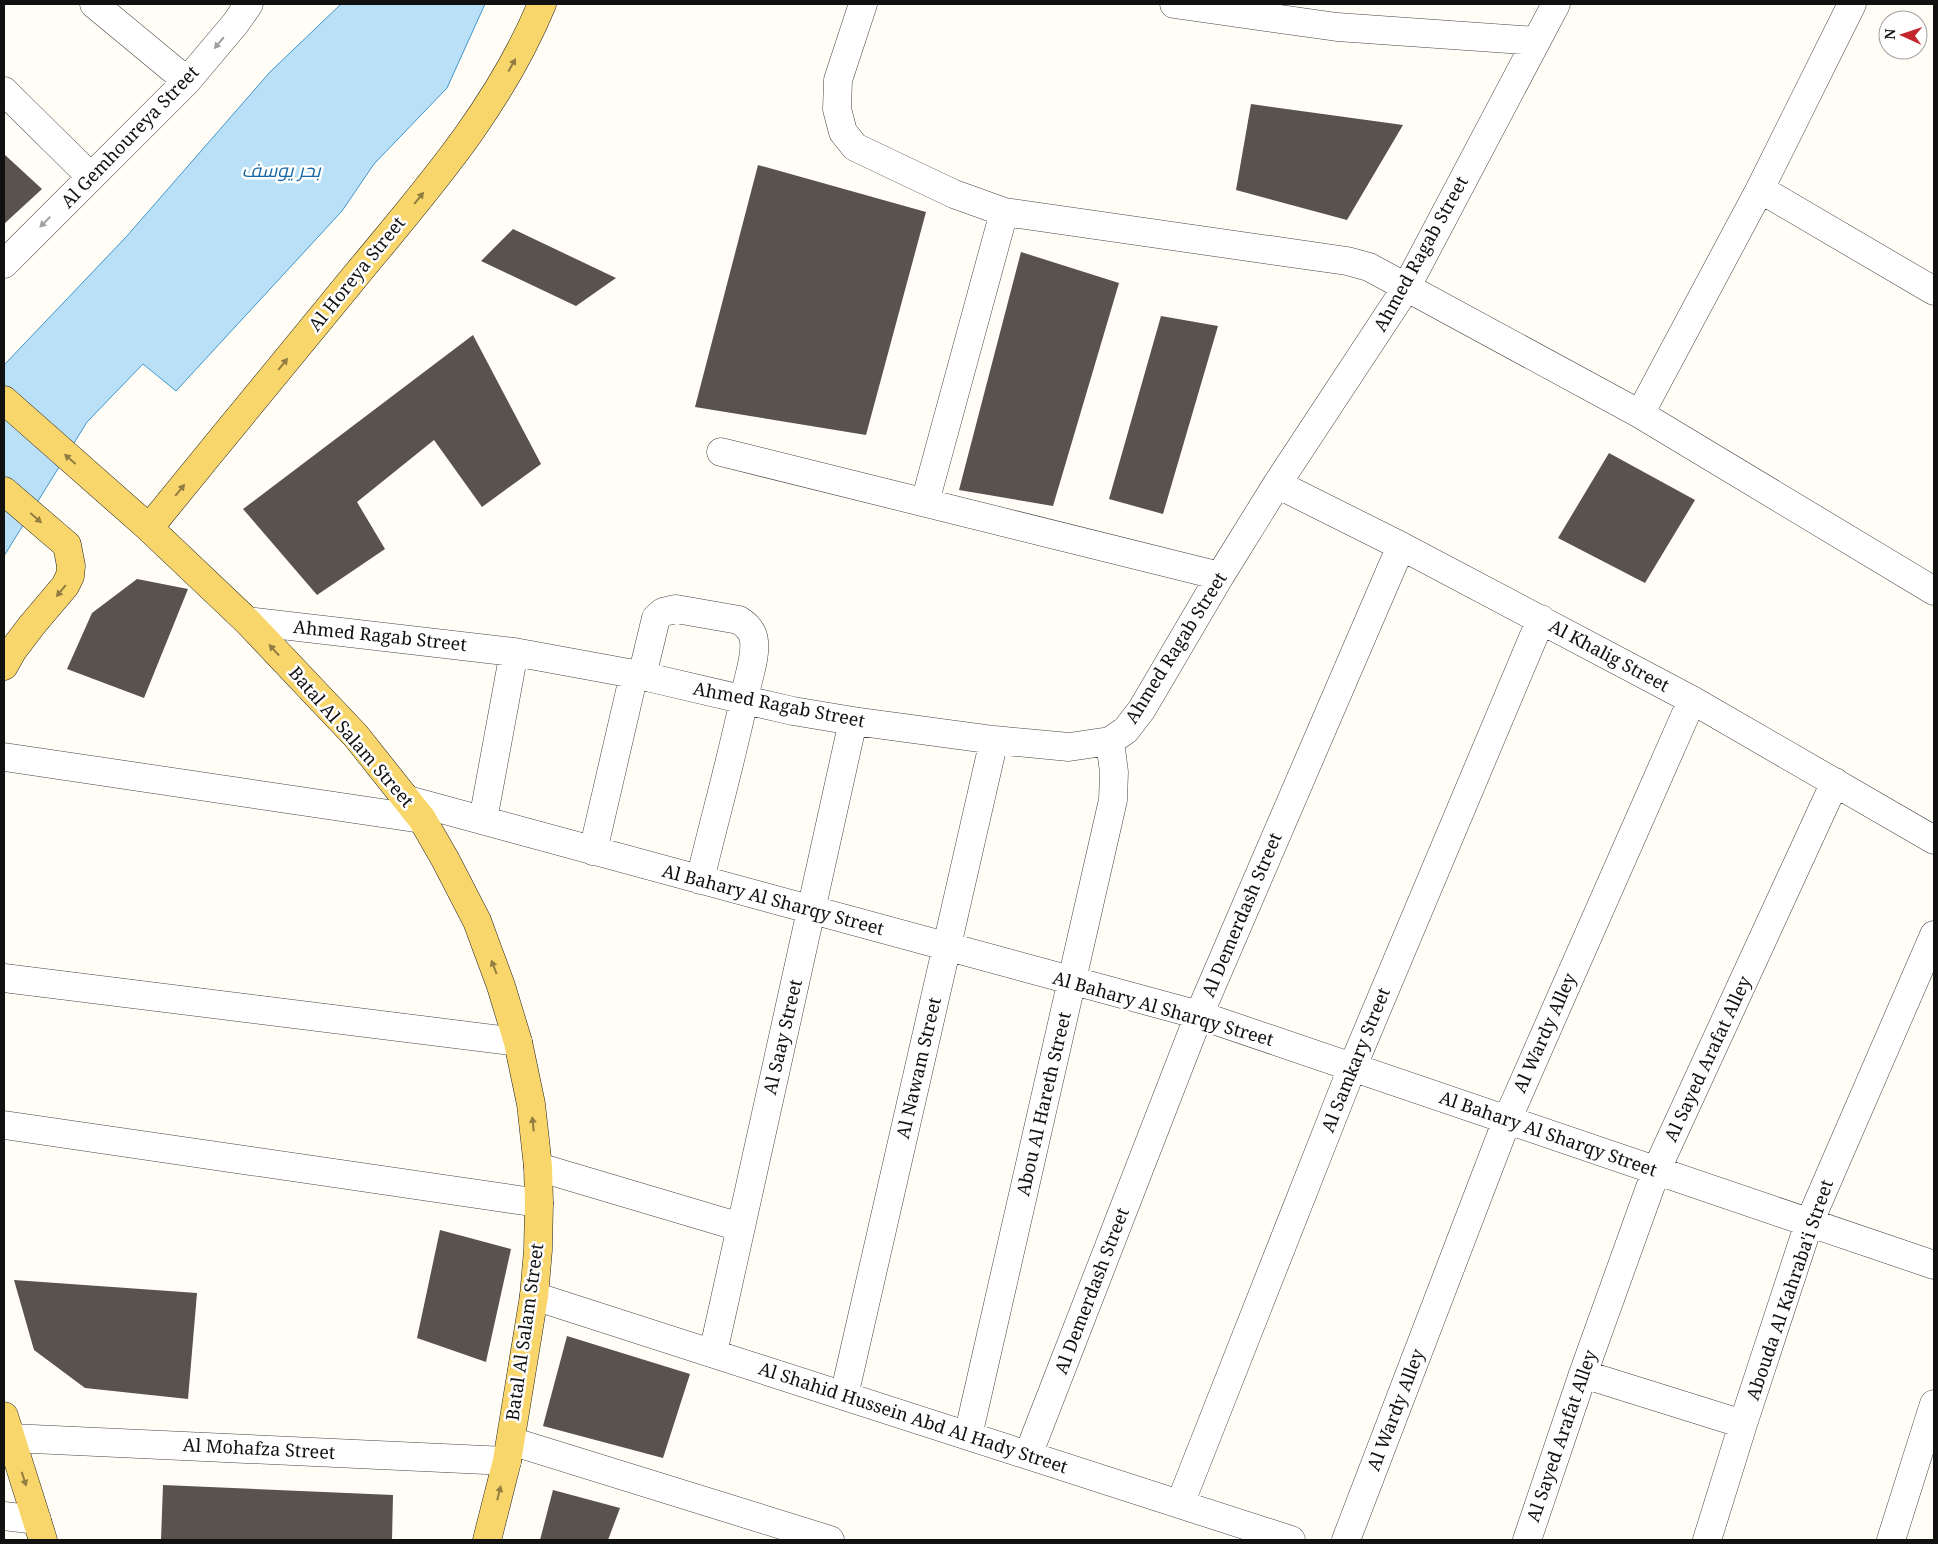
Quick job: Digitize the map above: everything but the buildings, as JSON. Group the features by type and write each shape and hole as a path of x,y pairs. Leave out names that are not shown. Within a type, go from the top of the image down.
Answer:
{"main road":[{"name":"Al Horeya Street","path":"149,528 441,171 489,105 530,34 542,4"},
{"name":"Batal Al Salam Street","path":"4,400 149,528 247,622 356,736 415,810 445,859 476,922 501,986 518,1042 531,1104 538,1167 539,1203 538,1250 534,1296 509,1451 487,1540"},
{"path":"4,491 67,545 72,566 65,586 32,625 13,650 4,666"},
{"path":"7,1427 40,1530"}],"street":[{"path":"94,4 187,80"},
{"name":"Al Gemhoureya Street","path":"4,264 187,80 235,24 249,4"},
{"path":"863,4 838,80 837,109 843,132 855,148 954,194 1004,212 1346,261 1369,267 1640,414 1934,591"},
{"path":"1174,4 1337,27 1536,41"},
{"name":"Ahmed Ragab Street","path":"247,622 514,652 638,675 744,700 853,721 994,740 1069,747 1110,741 1126,730 1142,709 1220,576 1277,484 1406,288 1556,4"},
{"path":"1640,414 1760,189 1852,4"},
{"path":"4,90 90,177"},
{"path":"1760,189 1934,291"},
{"path":"926,502 1004,212"},
{"path":"721,452 1220,576"},
{"name":"Al Khalig Street","path":"1277,484 1401,546 1692,700 1934,840"},
{"name":"Al Demerdash Street","path":"1028,1455 1199,1015 1401,546"},
{"path":"593,851 638,675 656,618 663,612 676,609 739,620 752,632 754,642 744,700 700,880"},
{"name":"Al Samkary Street","path":"1180,1504 1352,1068 1541,619"},
{"path":"483,820 514,652"},
{"name":"Al Wardy Alley","path":"1346,1540 1507,1120 1692,700"},
{"name":"Al Saay Street","path":"713,1353 853,721"},
{"name":"Al Nawam Street","path":"844,1396 994,740"},
{"name":"Abou Al Hareth Street","path":"968,1436 1112,800 1114,772 1110,741"},
{"name":"Al Bahary Al Sharqy Street","path":"4,757 483,820 946,948 1199,1015 1934,1265"},
{"name":"Al Sayed Arafat Alley","path":"1527,1540 1583,1374 1656,1171 1835,782"},
{"name":"Abouda Al Kahraba'i Street","path":"1707,1540 1742,1424 1809,1223 1934,935"},
{"path":"4,978 518,1042"},
{"path":"4,1125 539,1203"},
{"path":"538,1167 740,1227"},
{"name":"Al Shahid Hussein Abd Al Hady Street","path":"534,1296 1292,1540"},
{"path":"1583,1374 1742,1424"},
{"path":"1891,1540 1934,1404"},
{"name":"Al Mohafza Street","path":"7,1427 509,1451 830,1540"},
{"path":"4,1516 40,1530"}],"water":[{"name":"بحر يوسف","path":"341,4 485,4 447,88 374,164 342,211 176,391 143,364 87,422 4,556 4,365 126,237 270,72"}]}
